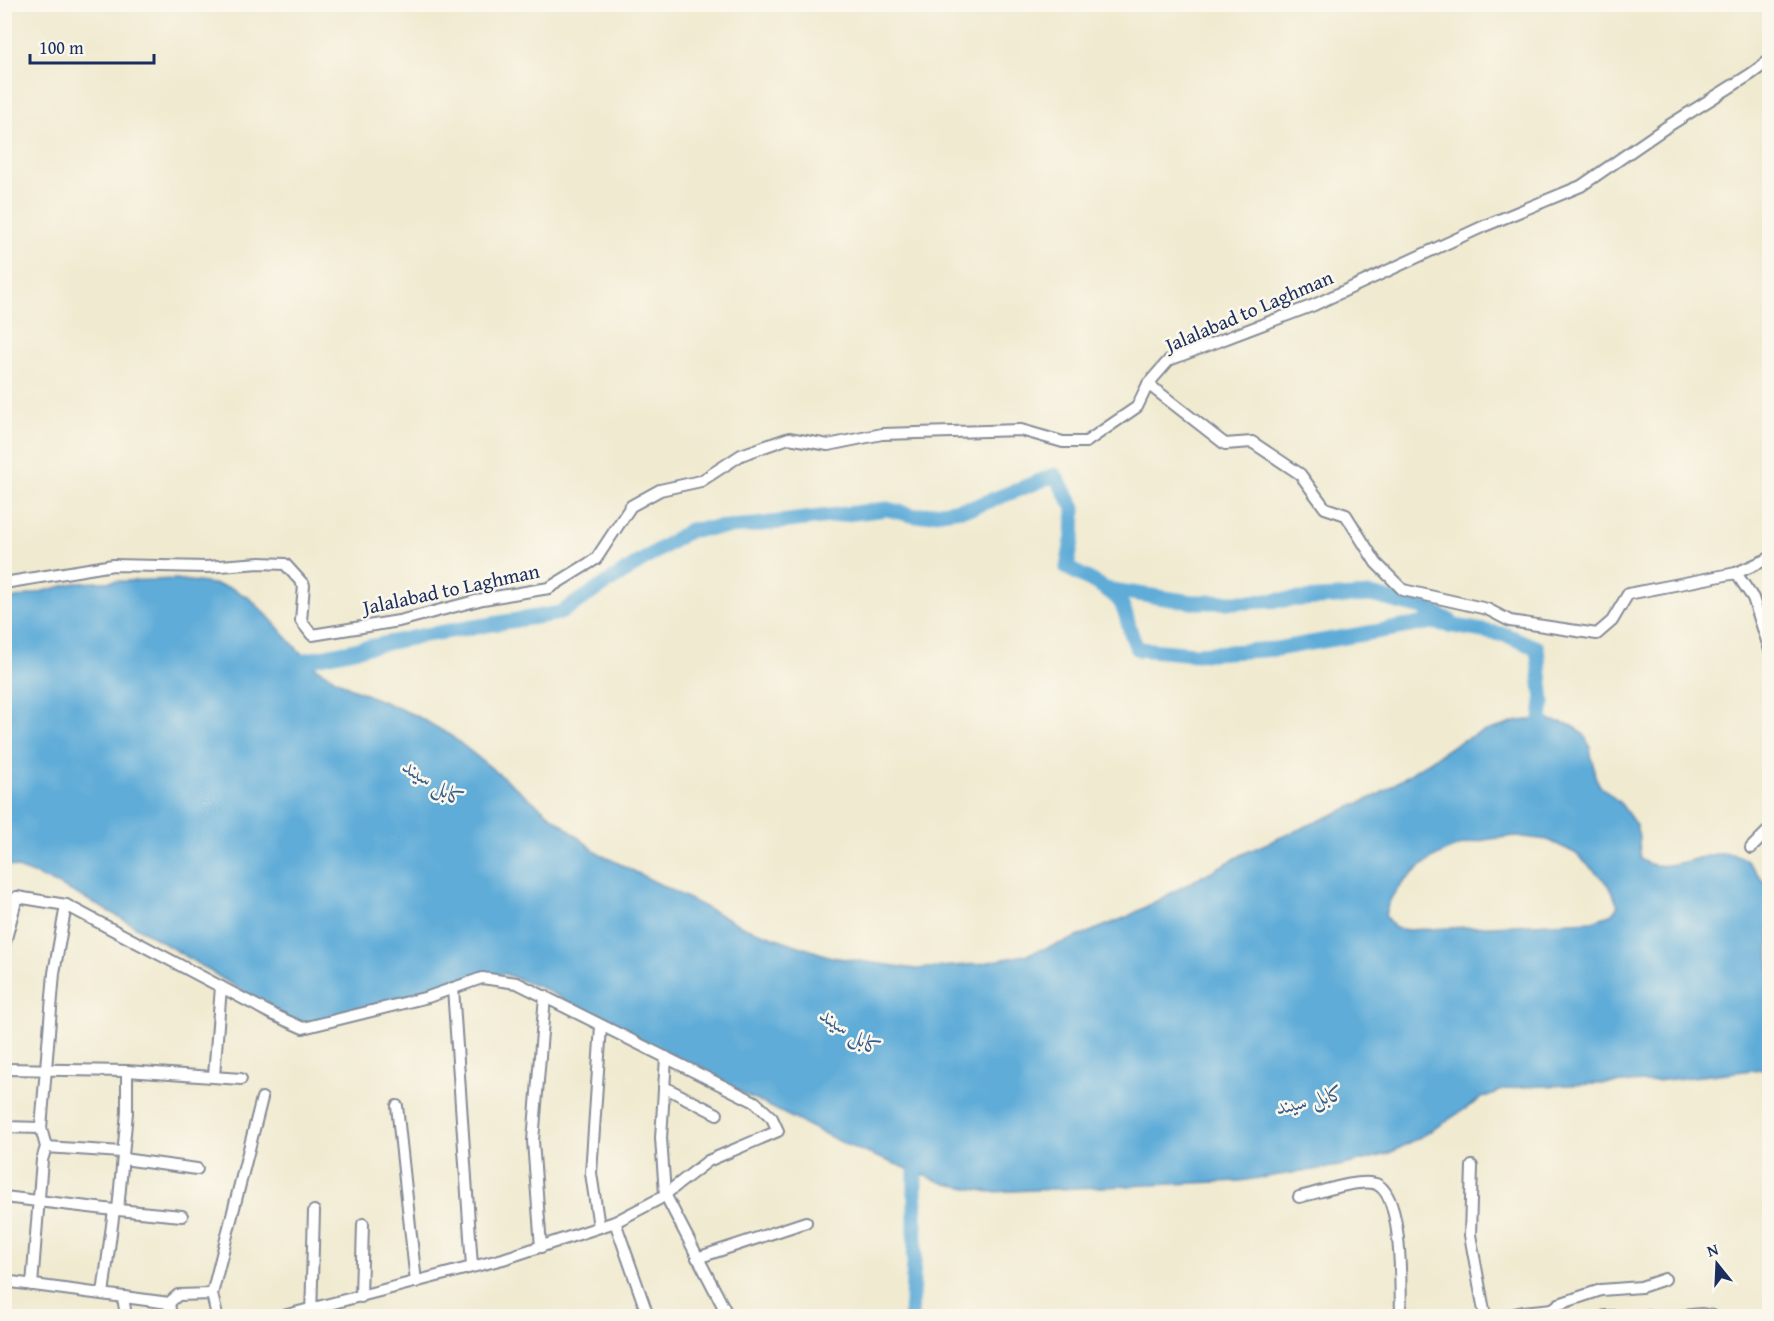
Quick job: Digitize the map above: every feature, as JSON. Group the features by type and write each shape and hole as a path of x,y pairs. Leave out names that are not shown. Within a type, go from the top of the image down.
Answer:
{"street":[{"name":"Jalalabad to Laghman","path":"4,584 113,565 206,567 260,563 285,564 304,585 301,621 312,635 399,621 483,599 549,588 596,559 631,506 660,490 701,481 741,454 789,438 828,445 882,434 1021,430 1063,442 1086,442 1137,407 1148,384 1169,360 1314,305 1482,227 1581,186 1770,60"},
{"path":"1148,384 1225,444 1252,442 1300,474 1325,507 1346,515 1376,563 1403,590 1487,609 1510,621 1597,634 1612,621 1628,594 1736,573 1770,558"},
{"path":"1736,573 1754,598 1770,650"},
{"path":"1751,848 1770,829"},
{"path":"4,946 17,897 66,905 303,1028 428,997 482,978 517,983 755,1102 772,1118 778,1131 708,1161 665,1194 615,1222 541,1247 311,1313 283,1317"},
{"path":"32,1286 42,1160 46,1147 41,1128 54,973 66,905"},
{"path":"214,1076 221,987"},
{"path":"453,988 472,1266"},
{"path":"541,1247 533,1141 545,996"},
{"path":"599,1227 591,1173 602,1026"},
{"path":"666,1058 661,1138 665,1194 726,1312"},
{"path":"4,1069 127,1071 241,1079"},
{"path":"103,1294 116,1210 127,1112 127,1071"},
{"path":"664,1087 717,1114"},
{"path":"217,1317 212,1294 262,1098"},
{"path":"397,1106 416,1282"},
{"path":"4,1127 41,1128"},
{"path":"46,1147 122,1155 196,1169"},
{"path":"1472,1166 1470,1235 1485,1317"},
{"path":"1299,1197 1363,1183 1376,1184 1385,1190 1393,1207 1398,1242 1401,1317"},
{"path":"4,1197 182,1216"},
{"path":"311,1313 314,1211"},
{"path":"615,1222 648,1317"},
{"path":"697,1258 806,1222"},
{"path":"361,1297 363,1224"},
{"path":"1505,1317 1523,1312 1553,1309 1558,1304 1601,1290 1641,1287 1665,1279"},
{"path":"4,1281 169,1303 178,1295 212,1294"},
{"path":"123,1297 126,1317"},
{"path":"169,1303 171,1317"},
{"path":"1605,1317 1680,1317 1701,1314 1712,1317"}],"water":[{"name":"کابل سيند","path":"175,579 231,588 248,597 315,667 349,687 419,717 450,735 598,853 744,927 831,957 916,969 978,964 1025,955 1067,941 1127,917 1247,852 1378,795 1454,745 1476,734 1519,721 1541,719 1565,723 1575,727 1585,736 1590,748 1595,776 1600,786 1621,804 1636,825 1640,859 1663,866 1724,853 1736,855 1747,861 1769,887 1769,1068 1648,1082 1518,1087 1502,1090 1482,1098 1426,1134 1388,1154 1339,1166 1240,1181 990,1192 946,1184 847,1145 740,1092 542,988 505,974 472,977 423,993 302,1024 290,1020 86,899 22,869 5,864 4,601 75,583","holes":["1516,836 1548,840 1575,853 1609,885 1618,906 1610,915 1592,921 1408,930 1395,928 1385,916 1390,899 1400,886 1421,867 1445,851 1472,843"]}],"waterway":[{"path":"288,667 307,660 425,635 560,613 690,530 755,525 887,509 915,516 974,507 1055,475 1074,508 1073,536 1067,568 1098,584 1118,599 1138,649 1196,654 1276,649 1432,622 1506,635 1537,648 1543,701 1541,719 1551,736"},
{"path":"1105,589 1192,602 1248,602 1371,595 1429,610 1450,621"},
{"path":"911,1316 915,1245 915,1172 929,1157"}]}
